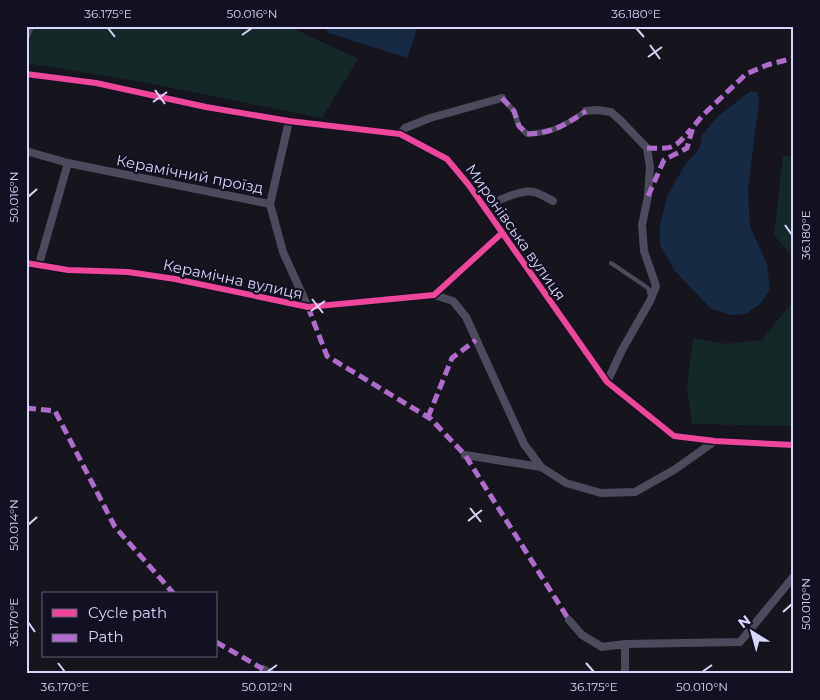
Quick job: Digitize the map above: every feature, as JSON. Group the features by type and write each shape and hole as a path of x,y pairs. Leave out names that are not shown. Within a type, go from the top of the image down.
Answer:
{"street":[{"path":"26,36 30,26"},
{"name":"Миронівська вулиця","path":"26,74 96,83 206,107 289,121 400,134 447,159 468,184 607,382 674,436 794,445"},
{"path":"400,134 405,128 430,118 502,98 514,111 519,126 527,134 544,133 566,124 586,111 597,110 611,112 647,148 650,167 648,196 642,225 644,252 656,286 607,382"},
{"path":"270,204 289,121"},
{"name":"Керамічний проїзд","path":"26,151 68,163 270,204 283,252 308,307"},
{"path":"39,264 68,163"},
{"path":"485,209 491,203 514,195 533,192 553,200"},
{"path":"434,295 502,233"},
{"name":"Керамічна вулиця","path":"26,263 68,270 128,272 175,279 308,307 434,295"},
{"path":"434,295 453,301 466,317 524,444 541,467 566,483 602,492 634,492 674,470 715,440"},
{"path":"465,455 541,467"},
{"path":"569,620 582,635 602,647 625,644 740,642 794,576"},
{"path":"625,644 625,674"},
{"path":"263,669 272,674"}],"lane":[{"path":"611,263 648,288 650,301"}],"green space":[{"path":"26,26 288,26 358,59 322,118 142,82 26,63"},
{"path":"783,156 794,157 794,258 774,235"},
{"path":"794,300 794,426 692,424 687,386 693,338 727,344 762,340"}],"water":[{"path":"323,26 418,26 407,58 329,33"},
{"path":"751,91 757,93 759,100 748,190 750,226 767,264 770,290 761,303 746,314 731,315 711,309 675,271 660,245 660,226 667,196 687,162 700,148 702,135 718,116"}],"marked path":[{"path":"648,196 664,160 687,148 693,127 746,74 767,65 794,58"},
{"path":"502,98 514,111 519,126 527,134 544,132 558,127 586,111"},
{"path":"647,148 668,148 673,146 681,141 691,129"},
{"path":"308,307 327,356 431,419 465,455 569,620"},
{"path":"428,417 452,358 476,340"},
{"path":"26,408 55,411 115,527 172,592"},
{"path":"218,643 263,669"}],"cycle path":[{"path":"26,74 96,83 206,107 289,121 400,134 447,159 468,184 607,382 674,436 715,441 794,445"},
{"path":"26,263 68,270 128,272 175,279 308,307 434,295 502,233"}]}
